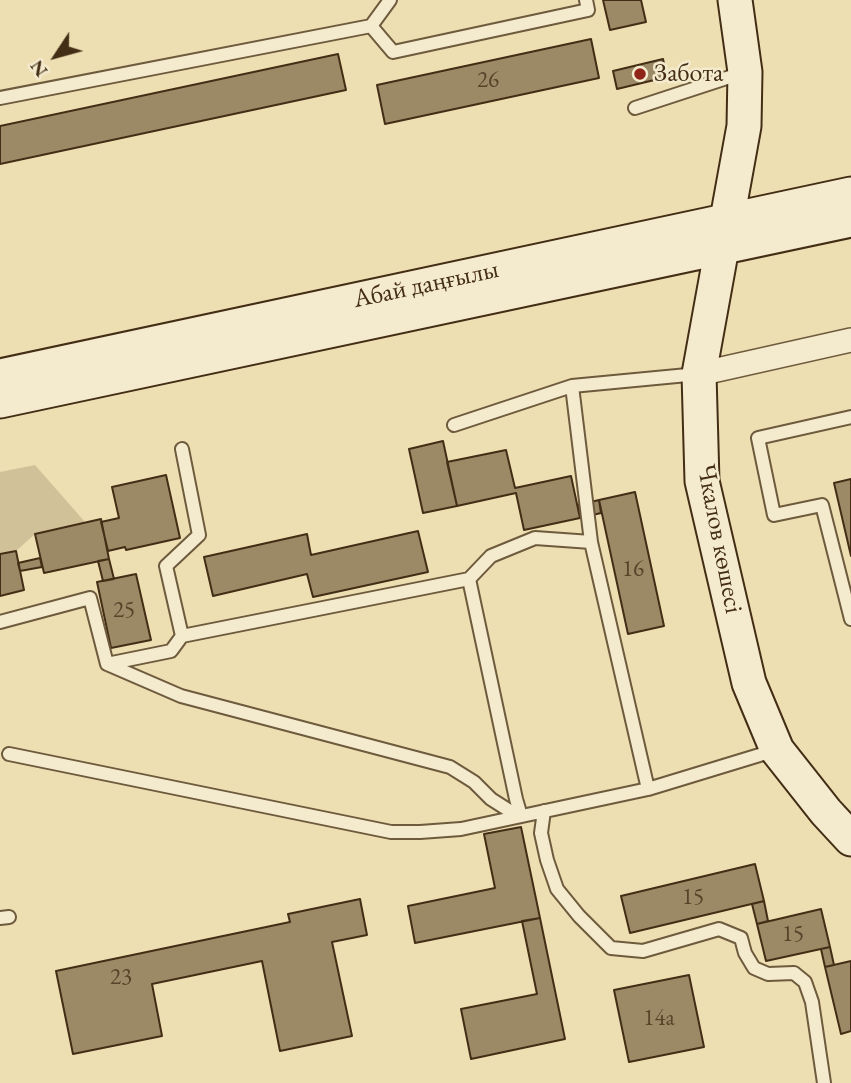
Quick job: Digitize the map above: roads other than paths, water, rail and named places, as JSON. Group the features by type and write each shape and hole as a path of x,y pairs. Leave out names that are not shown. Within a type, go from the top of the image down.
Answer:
{"main road":[{"name":"Чкалов көшесі","path":"734,0 745,72 744,126 699,374 702,481 749,683 777,750 826,812 851,838"},
{"name":"Абай даңғылы","path":"0,401 723,235 851,194"},
{"name":"Абай даңғылы","path":"0,376 723,235 851,220"}],"street":[{"path":"699,374 851,340"}],"lane":[{"path":"0,98 371,26 390,0"},
{"path":"371,26 393,52 588,10 586,0"},
{"path":"635,107 745,72"},
{"path":"454,425 572,386 699,374"},
{"path":"572,386 592,542 648,789"},
{"path":"851,417 758,438 774,515 822,505 851,619"},
{"path":"182,449 199,535 166,566 182,636"},
{"path":"107,664 172,651 182,636 469,579 491,556 536,538 592,542"},
{"path":"469,579 516,799 522,816"},
{"path":"0,622 90,598 107,664"},
{"path":"107,664 181,696 450,767 474,782 491,799 522,816"},
{"path":"9,754 391,832 461,829 648,789 777,750"},
{"path":"544,811 541,833 557,889 579,916 611,947 643,951 719,929 741,938 745,953 754,968 768,974 794,974 805,982 812,1002 824,1083"}],"place":[{"name":"Забота","path":"640,74"}]}
